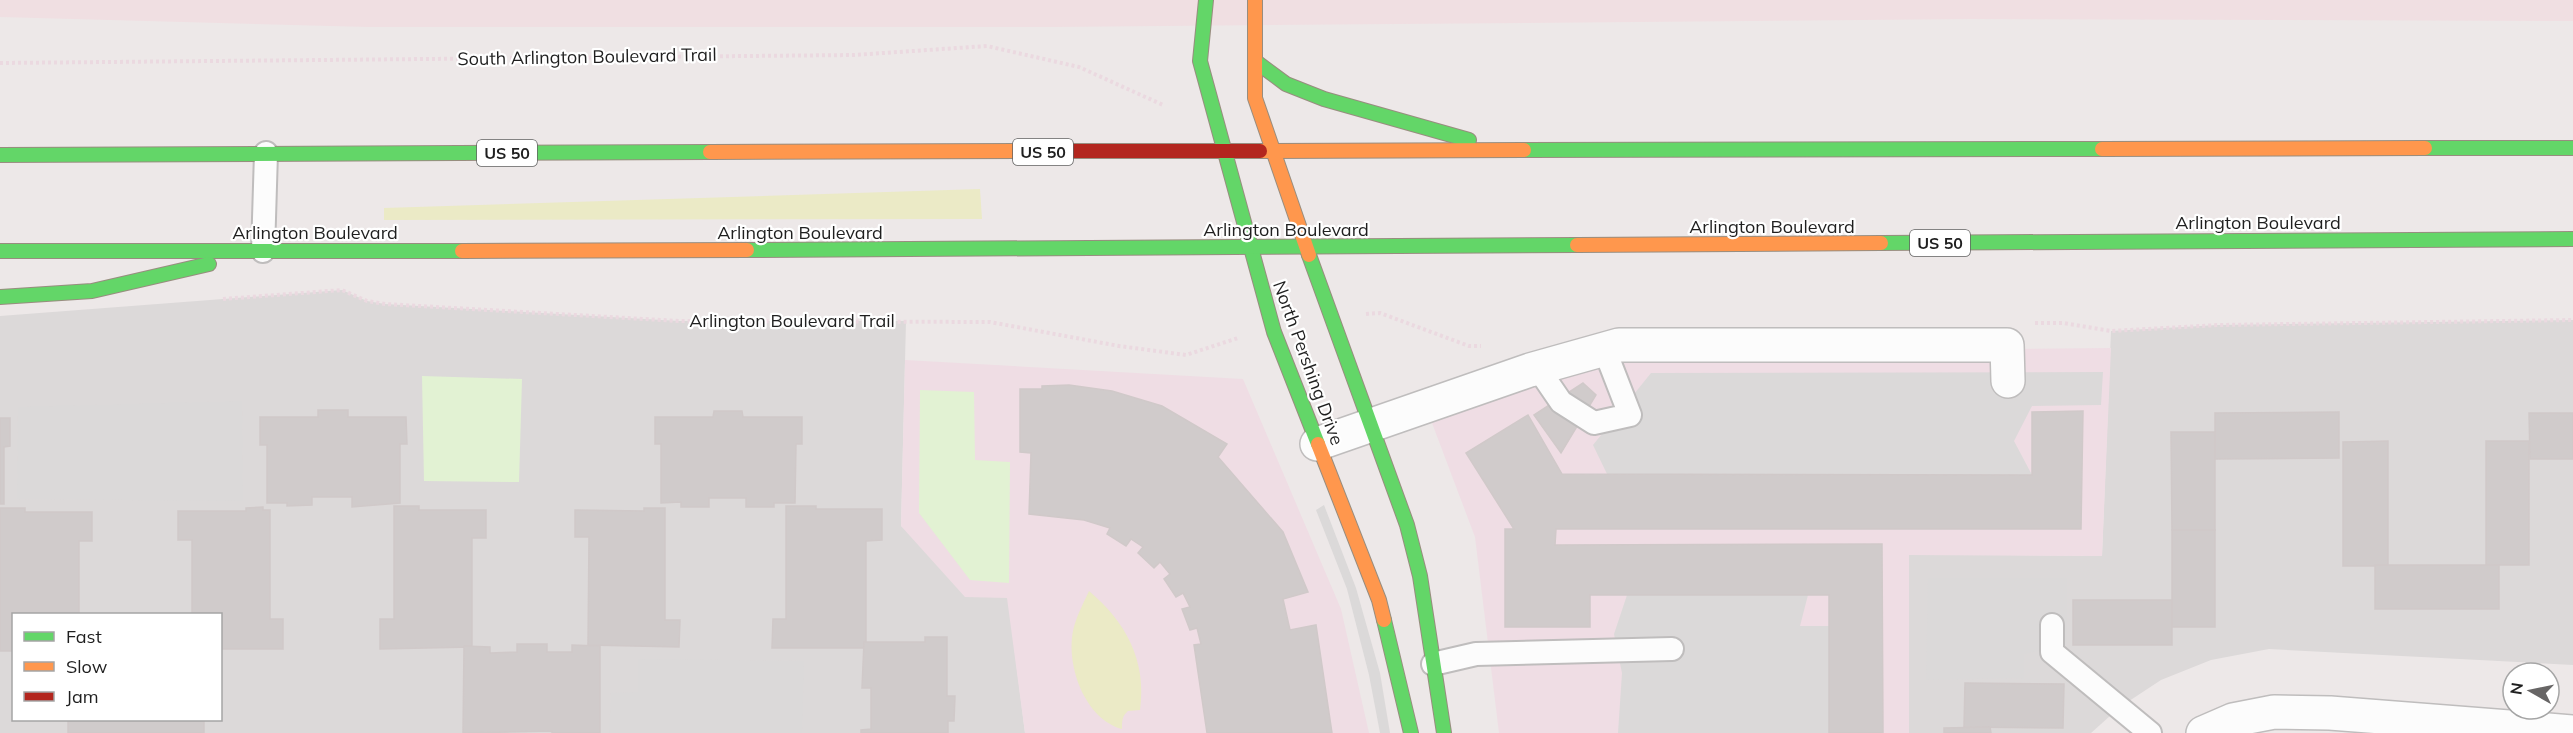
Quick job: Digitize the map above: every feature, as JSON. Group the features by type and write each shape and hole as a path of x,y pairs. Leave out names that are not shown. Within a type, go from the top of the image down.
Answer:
{"main road":[{"name":"North Pershing Drive","path":"1206,0 1200,61 1250,248 1274,332 1317,444 1354,530 1379,600 1398,670 1411,733"},
{"name":"North Pershing Drive","path":"1255,0 1255,98 1306,248 1398,497 1414,548 1444,733"},
{"path":"1255,61 1286,84 1324,99 1509,151"},
{"name":"US 50","path":"0,155 2573,148"},
{"path":"58,168 151,153"},
{"name":"Arlington Boulevard","path":"0,251 1306,248 2573,239"},
{"path":"0,297 92,291 263,251"}],"street":[{"path":"1317,444 1538,368 1619,345 2007,345 2008,381"},
{"path":"2203,733 2233,720 2274,712 2330,713 2573,732"}],"lane":[{"path":"263,251 266,153"},
{"path":"1538,368 1560,402 1594,423 1630,415 1604,348"},
{"path":"2052,626 2052,652 2150,733"},
{"path":"1433,664 1476,654 1672,650"}],"path":[{"name":"South Arlington Boulevard Trail","path":"0,63 854,55 987,46 1079,67 1163,105"},
{"name":"Arlington Boulevard Trail","path":"342,290 367,301 385,304 679,321 990,322 1119,346 1186,355 1239,338"}],"shaded area":[{"path":"0,0 2573,0 2573,21 1970,19 1055,27 368,27 0,17"},
{"path":"342,290 367,301 385,304 679,321 906,321 901,526 1008,598 1025,733 0,733 0,316"},
{"path":"2573,320 2573,665 2561,664 2561,661 2501,661 2269,649 2211,660 2161,680 2120,707 2091,733 1909,733 1909,554 2102,556 2111,331 2218,325"},
{"path":"2111,348 2102,556 1909,555 1909,733 1499,733 1475,537 1432,423 1618,353"},
{"path":"905,360 1243,379 1341,609 1369,733 1025,733 1007,598 965,597 901,526"},
{"path":"2103,372 2101,405 2032,406 2014,441 2032,475 1607,474 1593,445 1651,373"},
{"path":"242,401 243,501 17,499 18,407"},
{"path":"1324,505 1356,588 1380,673 1390,733 1380,733 1369,675 1347,589 1316,510"},
{"path":"1928,578 2067,578 2067,644 2024,654 2024,678 1926,680"},
{"path":"1627,595 1808,595 1800,626 1829,626 1829,733 1618,733 1622,673 1614,634"},
{"path":"638,659 804,661 802,733 609,733 611,693 638,692"}],"green space":[{"path":"980,189 982,219 384,220 384,208"},
{"path":"422,376 522,379 519,482 424,481"},
{"path":"920,390 974,392 975,460 1010,462 1009,583 970,580 919,513"},
{"path":"1089,591 1114,616 1123,629 1137,659 1141,692 1140,710 1126,713 1122,729 1109,723 1088,703 1072,660 1073,631"}],"building":[{"path":"1583,383 1596,395 1561,453 1534,415"},
{"path":"1069,385 1112,391 1162,406 1227,444 1218,457 1283,532 1308,592 1283,599 1290,630 1316,625 1332,733 1207,733 1194,645 1201,644 1197,628 1190,630 1182,609 1190,607 1183,593 1176,597 1164,579 1170,574 1160,562 1154,568 1138,553 1143,547 1131,539 1126,546 1107,534 1110,528 1084,520 1029,514 1031,453 1020,452 1020,389"},
{"path":"318,410 348,410 348,417 406,417 407,444 400,444 400,503 352,507 352,497 312,497 312,505 287,506 287,503 267,503 267,445 260,445 260,417 318,417"},
{"path":"714,411 742,411 743,417 802,417 802,444 796,444 795,503 774,503 774,507 746,507 746,498 709,498 709,507 681,507 681,502 661,503 661,444 655,444 655,417 713,417"},
{"path":"2083,411 2081,529 1556,529 1555,545 1882,544 1883,733 1829,733 1829,595 1590,595 1590,627 1505,627 1505,529 1514,529 1466,453 1528,415 1562,474 2032,475 2032,412"},
{"path":"2339,412 2339,458 2215,459 2215,413"},
{"path":"2529,413 2573,413 2573,459 2530,459"},
{"path":"0,418 10,418 10,446 4,447 4,504 0,504"},
{"path":"2171,432 2215,432 2215,530 2172,530"},
{"path":"2388,441 2388,566 2343,566 2343,442"},
{"path":"2486,441 2529,441 2529,565 2486,565"},
{"path":"394,506 419,506 419,510 486,510 486,538 472,538 472,647 380,649 380,619 394,619"},
{"path":"786,506 816,506 816,509 882,509 882,540 866,541 866,642 864,642 864,648 772,648 773,619 786,619"},
{"path":"263,507 263,510 270,510 270,619 283,619 283,649 222,649 222,613 192,613 192,540 178,540 178,511 246,511 246,508"},
{"path":"0,508 25,508 25,512 92,512 92,541 79,541 79,613 12,613 12,651 0,651"},
{"path":"644,508 665,508 665,620 680,620 679,647 588,645 589,537 575,537 575,510 644,511"},
{"path":"2172,530 2215,530 2215,627 2172,627"},
{"path":"2375,565 2499,565 2499,609 2375,609"},
{"path":"2073,600 2172,600 2172,645 2073,645"},
{"path":"925,637 947,637 947,696 955,696 954,721 948,721 948,733 861,733 861,730 871,729 871,688 862,688 864,642 925,642"},
{"path":"517,644 547,644 547,652 572,652 572,645 600,646 600,733 552,733 552,731 463,733 464,646 490,647 490,653 517,652"},
{"path":"1965,683 2064,684 2063,728 1964,727"},
{"path":"68,721 204,721 204,733 68,733"},
{"path":"1990,727 1991,733 1944,733 1944,728"}],"traffic: fast":[{"path":"1206,0 1200,61 1274,332 1318,444"},
{"path":"1255,61 1286,84 1324,99 1469,140"},
{"path":"2425,148 2573,148"},
{"path":"1524,150 2102,149"},
{"path":"0,155 710,152"},
{"path":"1881,243 2573,239"},
{"path":"747,250 1577,245"},
{"path":"0,251 462,251"},
{"path":"1309,255 1407,525 1420,576 1444,733"},
{"path":"0,297 92,291 209,264"},
{"path":"1384,620 1411,733"}],"traffic: slow":[{"path":"1255,0 1255,98 1309,255"},
{"path":"2102,149 2425,148"},
{"path":"1260,151 1524,150"},
{"path":"710,152 1037,151"},
{"path":"1577,245 1881,243"},
{"path":"462,251 747,250"},
{"path":"1318,444 1379,600 1384,620"}],"traffic: jam":[{"path":"1037,151 1260,151"}]}
